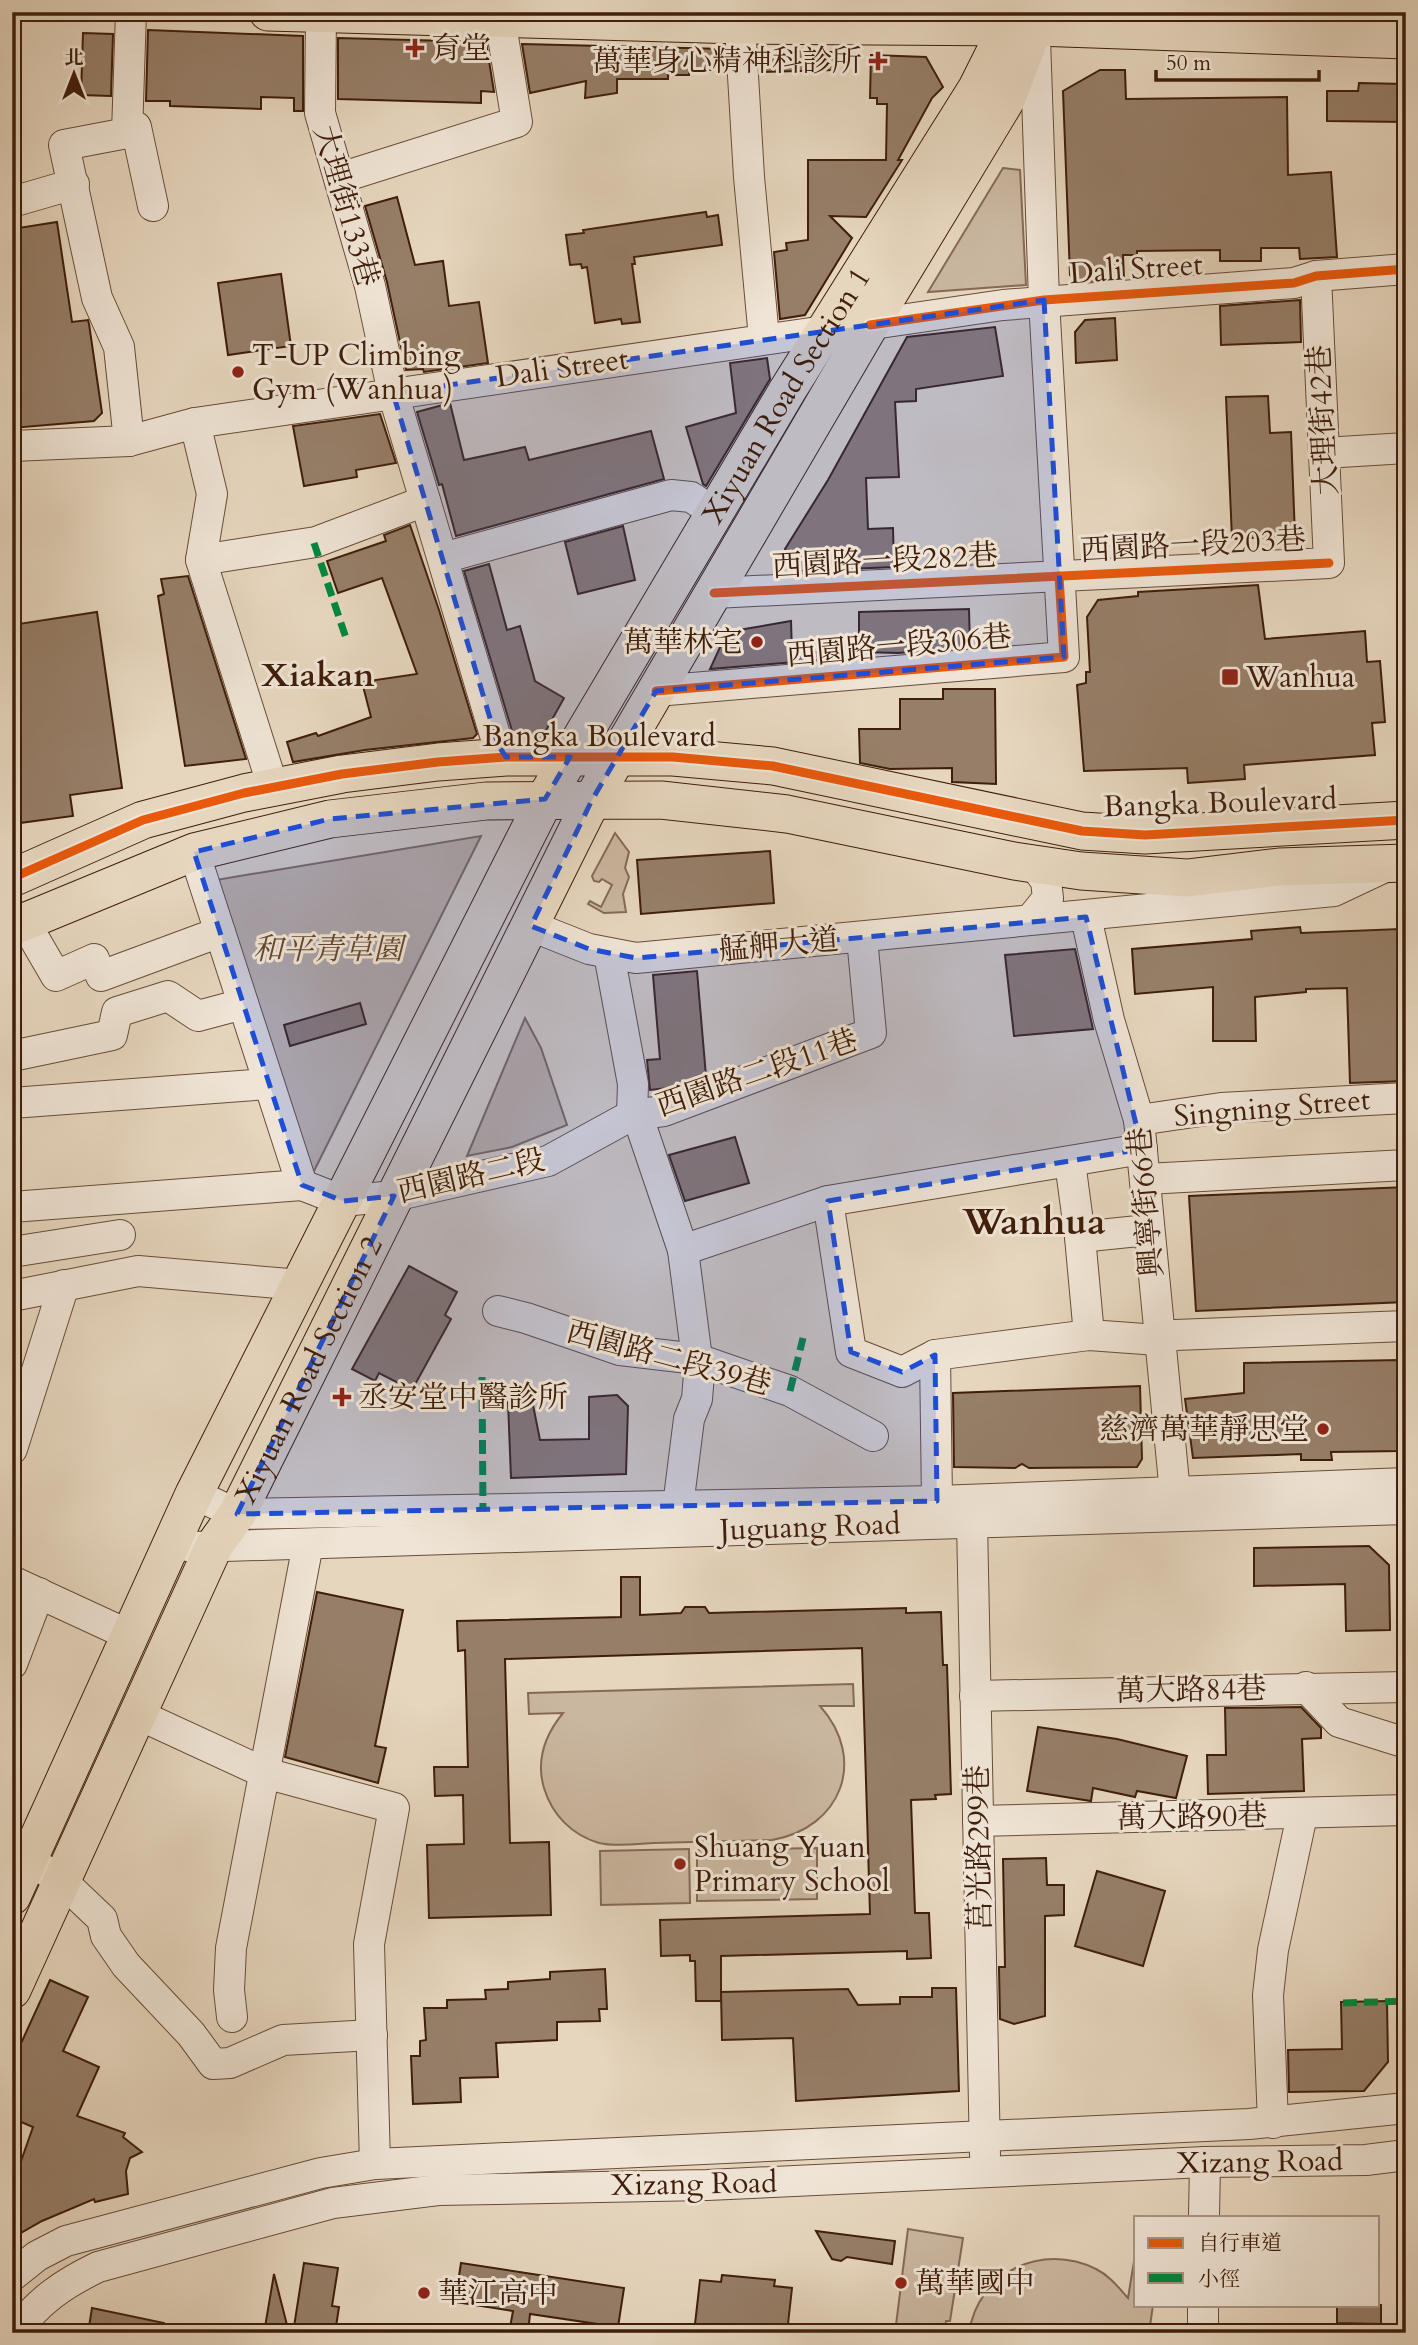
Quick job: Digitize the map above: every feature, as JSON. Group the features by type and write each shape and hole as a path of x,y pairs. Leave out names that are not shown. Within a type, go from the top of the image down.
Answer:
{"main road":[{"path":"268,12 321,16 496,16 740,25 1025,20 1406,40"},
{"name":"Xiyuan Road Section 1","path":"617,755 1006,100 1025,20"},
{"name":"Xiyuan Road Section 1","path":"557,778 825,331 977,89 1025,20"},
{"name":"Bangka Boulevard","path":"18,924 194,852 330,819 486,801 617,755 682,757 773,766 1082,831 1145,835 1406,820"},
{"name":"Xiyuan Road Section 2","path":"12,1990 214,1546 237,1514 592,800 617,755"},
{"name":"Bangka Boulevard","path":"12,878 143,820 273,787 424,763 506,757 557,778 592,800 661,800 788,814 1034,865 1081,871 1187,878 1279,867 1400,863"},
{"name":"Xiyuan Road Section 2","path":"12,1896 20,1851 129,1635 194,1494 557,778"}],"street":[{"path":"127,133 131,12"},
{"name":"大理街133巷","path":"321,16 320,113 370,286 393,393 498,745 506,757"},
{"path":"340,178 517,122 496,16"},
{"path":"1025,20 1059,576"},
{"path":"740,25 764,338"},
{"path":"129,441 119,348 97,298 64,145 127,133 136,127 153,206"},
{"path":"12,202 74,184"},
{"name":"Dali Street","path":"12,446 129,441 195,423 764,338 1044,300 1294,283 1346,270 1406,269"},
{"name":"大理街42巷","path":"1316,276 1329,563"},
{"path":"195,423 212,494 201,560 273,787"},
{"path":"1324,453 1406,448"},
{"path":"443,558 671,495 691,497 715,513"},
{"path":"201,560 316,542 425,501"},
{"name":"西園路一段203巷","path":"1059,576 1329,563"},
{"name":"西園路一段282巷","path":"714,593 1059,576"},
{"name":"西園路一段306巷","path":"656,691 1064,657 1059,576"},
{"path":"194,852 302,1185"},
{"name":"艋舺大道","path":"531,926 609,954 636,958 862,939 1031,919 1086,917 1334,891 1400,863"},
{"path":"1031,919 1048,898 1046,881 1034,865"},
{"name":"興寧街66巷","path":"1086,917 1141,1135 1158,1340 1175,1493"},
{"path":"18,924 56,976 94,959 101,976 220,932"},
{"name":"西園路二段11巷","path":"632,1115 664,1111 871,1033 862,939"},
{"path":"609,954 633,1083 632,1115 642,1126 683,1250 697,1359 696,1399 689,1419 678,1506"},
{"path":"12,1056 112,1035 117,1012 168,996 198,1016 243,1004"},
{"path":"12,1103 268,1083"},
{"name":"Singning Street","path":"683,1250 828,1201 1070,1162 1221,1108 1406,1098"},
{"name":"西園路二段","path":"343,1201 394,1196 548,1161 632,1115"},
{"path":"1070,1162 1089,1335"},
{"path":"1146,1179 1406,1165"},
{"path":"12,1207 302,1185 343,1201"},
{"path":"828,1201 851,1352 902,1372 935,1355 1089,1335 1158,1340 1175,1335 1406,1326"},
{"path":"1080,1237 1148,1230"},
{"path":"12,1252 120,1235"},
{"path":"14,1286 64,1285 138,1271 301,1285"},
{"path":"12,1449 64,1285"},
{"name":"西園路二段39巷","path":"498,1311 620,1350 697,1359 790,1391 873,1436"},
{"path":"935,1355 937,1501"},
{"name":"Juguang Road","path":"237,1514 937,1501 1406,1483"},
{"path":"194,1494 237,1514"},
{"name":"Juguang Road","path":"172,1544 308,1544 1406,1509"},
{"name":"莒光路299巷","path":"972,1522 986,2174"},
{"path":"232,2017 229,1990 230,1948 308,1544"},
{"path":"12,1581 129,1635"},
{"path":"12,1664 39,1593"},
{"name":"萬大路84巷","path":"975,1696 1406,1686"},
{"path":"1306,1687 1339,1722 1406,1743"},
{"path":"137,1714 264,1773 394,1808 369,1944 375,2164"},
{"name":"萬大路90巷","path":"978,1821 1302,1815 1406,1810"},
{"path":"1273,2123 1268,1995 1270,1972 1302,1815"},
{"path":"20,1851 61,1880 102,1919 106,1936 126,1965 191,2034 214,2064 230,2063 283,2040 372,2035"},
{"name":"Xizang Road","path":"12,2276 37,2256 66,2241 321,2173 375,2164 1273,2123 1406,2108"},
{"name":"Xizang Road","path":"15,2333 40,2301 63,2285 98,2267 333,2203 438,2190 707,2185 1205,2162 1366,2160 1406,2155"},
{"path":"1204,2216 1205,2162"},
{"path":"1202,2333 1203,2306"}],"highlighted area":[{"path":"1044,300 1064,657 656,691 592,800 531,926 589,949 636,958 1086,917 1142,1149 828,1201 851,1352 902,1372 935,1355 937,1501 237,1514 394,1196 343,1201 302,1185 194,852 330,819 545,799 570,757 506,757 498,745 393,393"}],"green space":[{"path":"1003,168 1020,170 1026,285 928,292"},
{"path":"615,833 629,852 625,868 629,877 623,894 626,912 604,913 588,904 590,901 601,907 612,885 602,879 599,882 594,881 592,876"},
{"name":"和平青草園","path":"481,836 311,1177 216,880"},
{"path":"525,1018 541,1048 567,1125 512,1147 467,1156"},
{"path":"853,1684 854,1706 820,1706 835,1727 842,1748 844,1769 840,1789 830,1807 815,1822 796,1833 772,1840 626,1845 599,1843 580,1835 564,1823 552,1807 544,1788 541,1768 544,1749 551,1730 563,1713 529,1714 528,1693"},
{"path":"817,1848 817,1899 697,1901 697,1850"},
{"path":"689,1849 690,1903 601,1905 600,1851"},
{"path":"908,2229 963,2238 950,2321 946,2321 945,2333 895,2333"},
{"path":"1034,2261 1075,2261 1096,2269 1110,2278 1128,2298 1134,2261 1134,2306 1153,2306 1149,2333 969,2333 975,2312 985,2293 999,2279"}],"building":[{"path":"148,30 303,36 303,111 294,111 294,98 261,97 261,109 170,106 170,101 146,101"},
{"path":"83,33 113,34 111,96 81,95"},
{"path":"338,38 486,42 494,92 481,91 481,103 338,99"},
{"path":"522,44 724,49 725,70 689,70 689,75 668,75 668,79 617,79 617,93 585,98 586,81 530,93"},
{"path":"759,51 833,52 833,70 760,72"},
{"path":"871,55 926,57 943,87 932,98 898,160 902,160 866,217 830,216 852,238 805,315 780,319 774,252 787,250 786,243 808,240 808,160 886,160 887,104 877,104 877,98 870,98"},
{"path":"1100,70 1125,70 1126,99 1287,97 1288,175 1331,172 1337,257 1300,259 1299,248 1261,248 1261,261 1220,261 1220,250 1137,251 1137,255 1123,255 1124,278 1078,282 1070,275 1063,91"},
{"path":"1359,83 1406,84 1406,122 1327,121 1327,91 1358,91"},
{"path":"397,197 415,265 443,261 449,306 479,302 488,363 424,372 423,369 406,370 387,282 365,206"},
{"path":"706,212 707,217 718,215 722,245 634,257 635,264 632,264 640,322 622,324 621,319 595,323 587,267 582,268 581,264 570,265 566,235 584,233 583,230"},
{"path":"57,222 72,322 88,320 102,413 94,421 12,428 12,330 20,329 12,279 12,229"},
{"path":"281,274 291,346 228,355 218,283"},
{"path":"1300,300 1301,342 1221,345 1220,306"},
{"path":"1115,318 1117,360 1076,363 1075,332 1085,320"},
{"path":"995,327 1003,376 916,389 916,401 895,402 899,477 866,478 868,529 893,528 894,567 800,571 785,549 828,480 907,337"},
{"path":"767,358 770,379 706,486 703,484 686,427 736,413 730,363"},
{"path":"1268,396 1270,433 1291,432 1295,536 1232,539 1226,397"},
{"path":"450,403 464,460 525,447 529,460 651,431 664,479 456,536 442,484 439,485 417,412"},
{"path":"380,414 396,463 356,470 357,477 304,486 293,426"},
{"path":"410,525 477,734 473,738 365,750 293,762 287,742 316,733 318,736 371,717 362,682 417,674 382,578 338,593 327,561 386,541 384,535"},
{"path":"623,526 635,580 578,594 565,542"},
{"path":"489,564 507,630 520,626 535,681 564,698 544,734 513,734 464,571"},
{"path":"188,576 246,759 185,766 158,596 164,594 161,579"},
{"path":"1258,585 1265,639 1365,631 1367,662 1380,661 1385,722 1372,723 1375,755 1244,765 1245,779 1188,783 1187,768 1084,771 1077,685 1086,683 1086,672 1090,672 1087,617 1098,600 1138,596 1138,592"},
{"path":"969,609 970,647 898,653 859,652 859,612"},
{"path":"97,612 122,788 70,795 73,816 12,824 12,625"},
{"name":"萬華林宅","path":"791,621 792,652 832,652 832,659 710,669 727,632"},
{"path":"943,689 995,689 996,784 952,782 952,768 890,769 860,763 859,729 900,729 900,699 943,699"},
{"path":"770,851 774,903 641,914 637,860"},
{"path":"1300,927 1301,933 1400,929 1401,954 1404,954 1406,1081 1350,1083 1347,988 1306,989 1306,992 1255,997 1256,1041 1213,1041 1213,987 1135,994 1132,949 1252,939 1251,931"},
{"path":"1075,949 1093,1029 1014,1036 1005,955"},
{"path":"697,971 706,1076 677,1087 650,1090 647,1060 660,1059 653,975"},
{"path":"360,1003 366,1024 290,1046 284,1025"},
{"path":"735,1137 749,1183 685,1201 669,1155"},
{"path":"1406,1187 1406,1302 1196,1311 1189,1196"},
{"path":"409,1266 457,1292 445,1315 451,1319 412,1390 379,1373 375,1381 352,1369"},
{"name":"慈濟萬華靜思堂","path":"1399,1360 1399,1385 1406,1385 1406,1407 1401,1407 1401,1451 1331,1452 1332,1460 1301,1460 1301,1454 1193,1458 1185,1399 1244,1393 1244,1363"},
{"path":"1140,1386 1142,1459 1137,1467 1029,1468 1022,1464 1015,1468 954,1467 953,1393"},
{"path":"617,1395 628,1406 626,1474 511,1478 508,1402 532,1400 540,1440 589,1439 589,1397"},
{"path":"1369,1546 1389,1565 1390,1630 1346,1631 1345,1584 1254,1586 1254,1548"},
{"path":"621,1577 640,1577 640,1615 681,1613 685,1607 705,1607 709,1613 906,1608 906,1613 941,1612 943,1665 947,1665 951,1794 935,1795 936,1799 911,1800 915,1913 929,1913 931,1958 907,1959 907,1951 721,1956 721,2001 696,2001 695,1961 690,1961 690,1955 661,1956 660,1920 870,1914 862,1648 505,1659 510,1843 549,1842 551,1915 429,1918 427,1845 464,1844 463,1795 435,1796 434,1767 468,1767 465,1650 458,1651 457,1621 621,1617"},
{"path":"317,1592 403,1610 375,1746 386,1748 378,1783 285,1757"},
{"path":"1301,1707 1321,1728 1321,1738 1302,1739 1304,1791 1208,1794 1207,1755 1226,1755 1225,1708"},
{"path":"1038,1727 1117,1739 1187,1756 1176,1798 1137,1791 1135,1797 1093,1788 1091,1801 1027,1791"},
{"path":"1046,1858 1047,1885 1064,1885 1064,1915 1045,1916 1045,2016 1014,2024 1000,2019 999,1967 1005,1967 1003,1859"},
{"path":"1097,1871 1165,1891 1143,1966 1075,1946"},
{"path":"605,1969 607,2009 599,2009 600,2021 557,2022 557,2040 496,2043 498,2077 460,2078 461,2102 413,2104 411,2056 420,2056 420,2041 426,2040 424,2008 447,2008 447,2000 486,1999 485,1990 508,1989 508,1982 550,1979 550,1972"},
{"path":"50,1980 88,1997 63,2051 99,2067 77,2116 125,2133 123,2137 142,2152 130,2158 126,2171 128,2194 95,2202 94,2199 42,2221 12,2238 12,2161 20,2164 33,2127 12,2118 12,2063"},
{"path":"932,1988 956,1988 959,2091 796,2101 793,2038 722,2040 721,1992 848,1989 858,2005 900,2004 900,1997 932,1997"},
{"path":"1387,2001 1388,2062 1364,2091 1289,2092 1288,2050 1342,2049 1341,2002"},
{"path":"816,2231 895,2241 892,2264 847,2257 841,2261 832,2259"},
{"path":"304,2263 338,2268 332,2306 339,2307 335,2333 293,2333"},
{"path":"461,2263 624,2288 618,2327 530,2314 528,2333 509,2333 513,2311 455,2302"},
{"path":"274,2274 289,2333 264,2333"},
{"path":"722,2275 775,2280 774,2286 792,2288 787,2333 694,2333 700,2280 721,2282"},
{"path":"1381,2305 1381,2324 1337,2323 1337,2306"},
{"path":"92,2308 164,2323 164,2333 88,2333"}],"marked path":[{"path":"314,543 347,641"},
{"path":"790,1391 803,1338"},
{"path":"482,1377 483,1511"},
{"path":"1343,2003 1406,2001"}],"cycle path":[{"path":"870,325 1044,300 1294,283 1316,276 1406,269"},
{"path":"714,593 1329,563"},
{"path":"656,691 1064,657 1059,576"},
{"path":"12,878 143,820 244,793 342,774 506,757 673,757 773,766 1082,831 1145,835 1406,820"}],"place":[{"name":"育堂","path":"415,48"},
{"name":"萬華身心精神科診所","path":"878,61"},
{"name":"T-UP Climbing Gym (Wanhua)","path":"238,372"},
{"name":"萬華林宅","path":"757,642"},
{"name":"Wanhua","path":"1230,677"},
{"name":"丞安堂中醫診所","path":"342,1397"},
{"name":"慈濟萬華靜思堂","path":"1323,1429"},
{"name":"Shuang Yuan Primary School","path":"680,1864"},
{"name":"萬華國中","path":"901,2283"},
{"name":"華江高中","path":"424,2293"}],"district":[{"name":"Xiakan","path":"318,675"},
{"name":"Wanhua","path":"1034,1222"}]}
